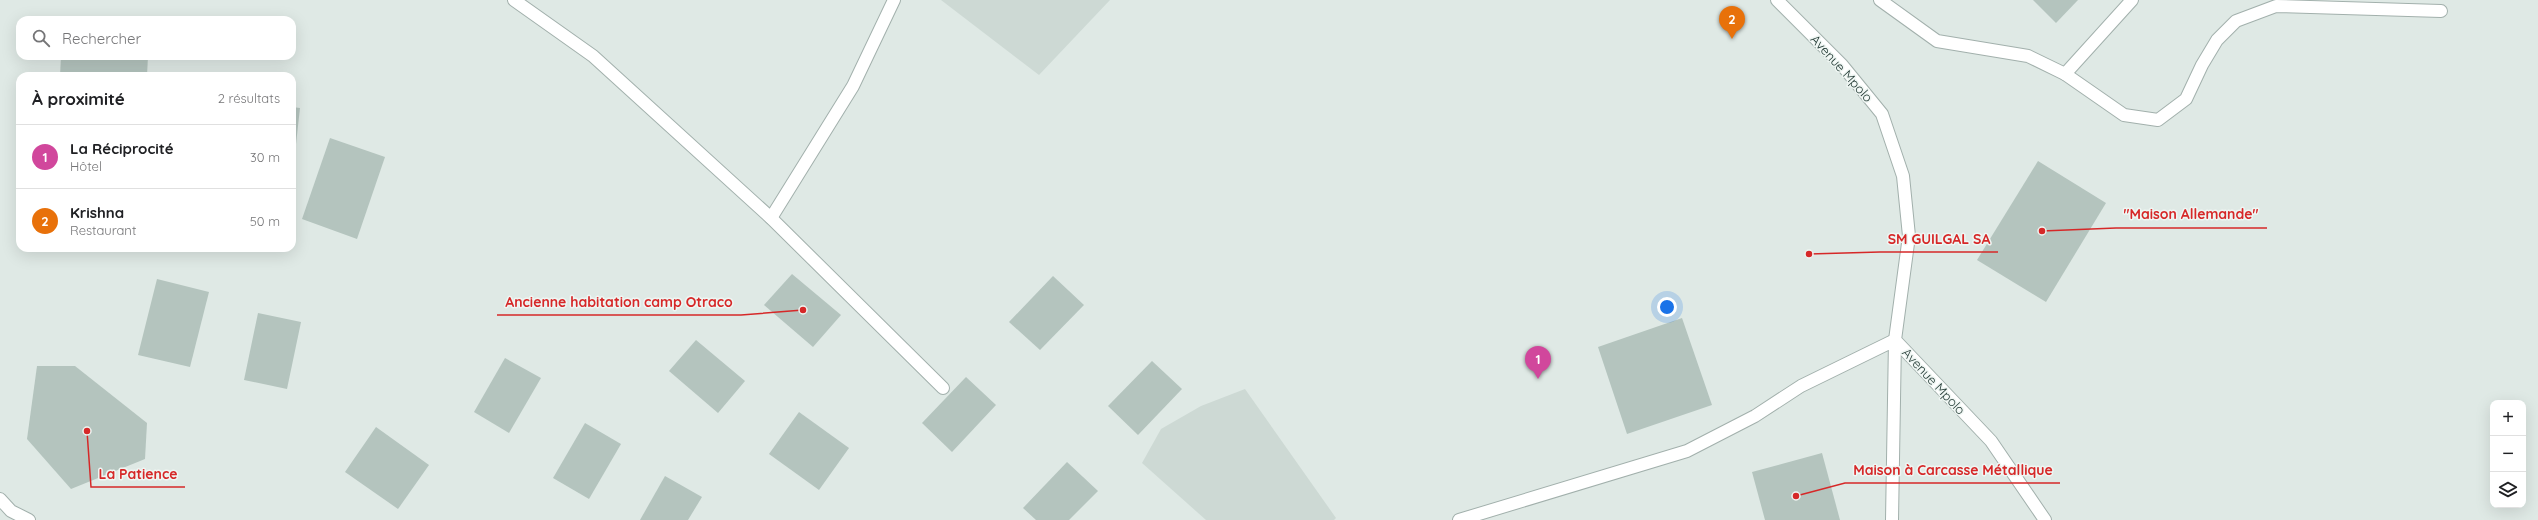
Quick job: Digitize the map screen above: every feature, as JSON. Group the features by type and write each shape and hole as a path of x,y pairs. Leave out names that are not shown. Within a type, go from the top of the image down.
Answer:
{"street":[{"path":"514,0 593,56 771,218 943,388"},
{"path":"771,218 853,86 894,0"},
{"name":"Avenue Mpolo","path":"1777,0 1842,65 1882,114 1903,176 1909,236 1896,340 1991,441 2045,520"},
{"path":"1880,0 1937,41 2028,56 2065,74 2124,115 2158,120 2186,99 2217,40 2236,21 2276,6 2441,11"},
{"path":"2065,74 2132,0"},
{"path":"1459,520 1688,451 1755,416 1801,386 1896,340 1892,520"},
{"path":"0,499 11,511 29,520"}],"shaded area":[{"path":"941,0 1110,0 1039,75"},
{"path":"1245,389 1336,518 1334,520 1206,520 1142,463 1161,429 1201,406"}],"building":[{"path":"2033,0 2078,0 2056,23"},
{"path":"61,60 148,60 147,72 60,72"},
{"path":"296,108 300,108 296,144"},
{"path":"330,138 385,157 357,239 302,219"},
{"path":"2038,161 2106,203 2046,302 1977,260"},
{"path":"792,274 841,315 813,347 764,305"},
{"path":"1053,276 1084,305 1040,350 1009,322"},
{"path":"157,279 209,292 190,367 138,355"},
{"path":"258,313 301,322 287,389 244,380"},
{"path":"1682,318 1712,405 1627,434 1598,347"},
{"path":"696,340 745,381 718,413 669,371"},
{"path":"505,358 541,378 509,433 474,412"},
{"path":"1152,361 1182,389 1138,435 1108,406"},
{"path":"37,366 75,366 147,423 145,459 71,489 27,439"},
{"path":"966,377 996,405 952,452 922,423"},
{"path":"799,412 849,448 819,490 769,454"},
{"path":"585,423 621,444 589,499 553,478"},
{"path":"376,427 429,465 398,509 345,472"},
{"path":"1822,453 1840,520 1765,520 1752,472"},
{"path":"1067,462 1098,491 1069,520 1036,520 1023,508"},
{"path":"665,476 702,497 688,520 640,520"}],"place":[{"name":"Krishna","path":"1732,39"},
{"name":"\"Maison Allemande\"","path":"2042,231"},
{"name":"SM GUILGAL SA","path":"1809,254"},
{"name":"Ancienne habitation camp Otraco","path":"803,310"},
{"name":"La Réciprocité","path":"1538,379"},
{"name":"La Patience","path":"87,431"},
{"name":"Maison à Carcasse Métallique","path":"1796,496"}]}
